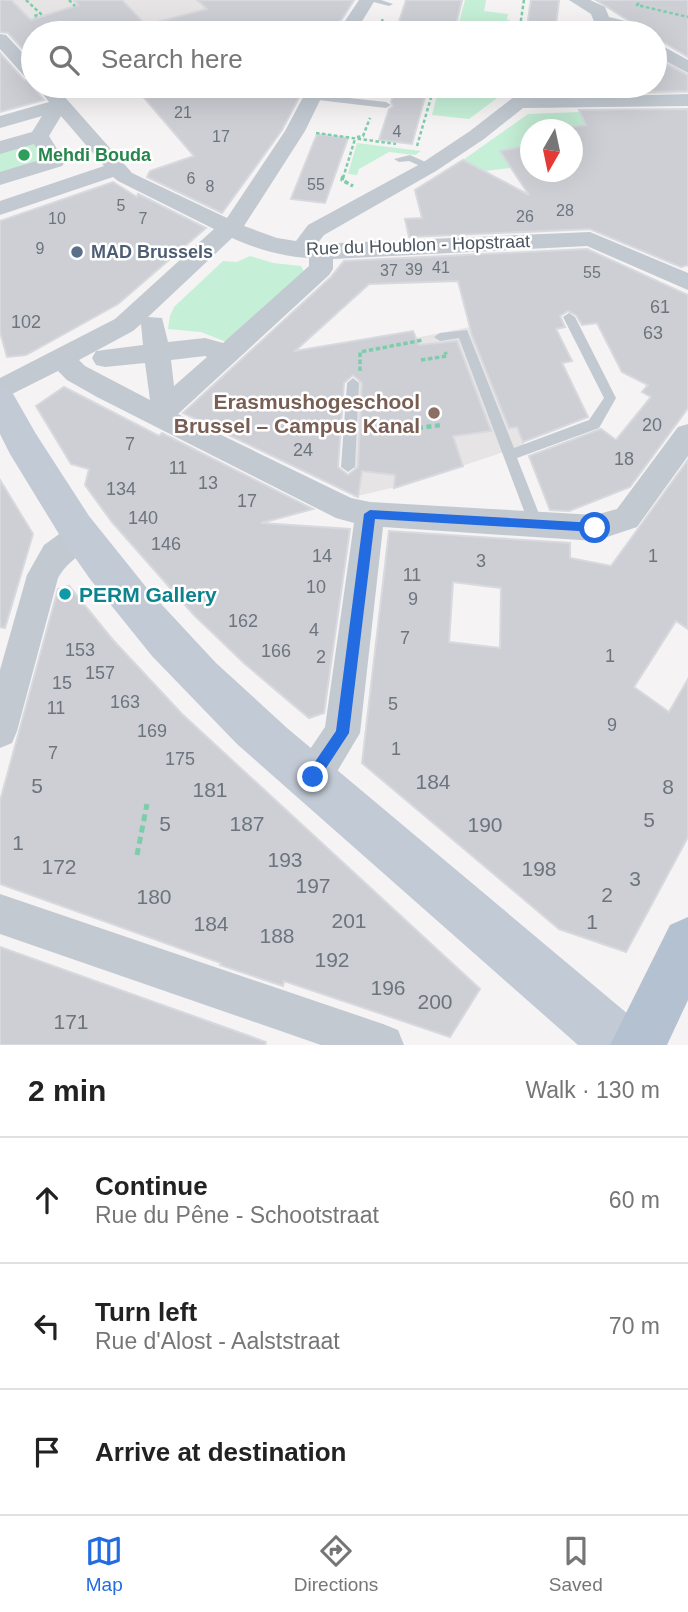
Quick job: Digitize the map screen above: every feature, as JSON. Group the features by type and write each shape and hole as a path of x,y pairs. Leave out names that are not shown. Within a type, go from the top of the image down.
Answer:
{"main road":[{"path":"638,1045 688,943"}],"street":[{"path":"353,21 368,0"},
{"path":"593,12 611,21"},
{"path":"0,39 21,61"},
{"path":"667,55 688,68"},
{"path":"52,98 107,168"},
{"path":"0,390 124,325 230,227 244,212 295,131 312,98"},
{"path":"160,407 321,269 310,252 316,230 428,159 517,98"},
{"path":"513,100 535,104 688,100"},
{"path":"0,122 58,109"},
{"path":"0,148 39,136 58,109"},
{"path":"39,136 55,162"},
{"path":"0,179 55,162 107,168"},
{"path":"0,208 107,168"},
{"name":"Rue du Houblon - Hopstraat","path":"107,168 244,235 310,252 590,239 601,241 688,282"},
{"path":"153,324 160,407"},
{"path":"105,358 205,347 220,351"},
{"path":"61,358 76,373 160,407 354,506 536,524 595,528 614,524 627,518 688,435"},
{"path":"0,401 43,478 80,536 146,618 190,666 236,713 313,777 569,1003 621,1045"},
{"path":"313,777 342,733 368,603 354,506"},
{"path":"0,732 43,575 55,554 80,536"},
{"path":"0,914 383,1045"}],"lane":[{"path":"368,0 389,4"},
{"path":"350,98 386,105"},
{"path":"399,159 428,159"},
{"path":"510,455 594,424 610,398 569,317"},
{"path":"440,337 463,333 536,524"},
{"path":"348,467 356,381"}],"path":[{"path":"26,0 41,14 34,16 36,18"},
{"path":"69,0 75,6"},
{"path":"521,21 524,0"},
{"path":"639,3 637,5 688,18"},
{"path":"417,147 431,98"},
{"path":"507,98 513,100"},
{"path":"295,131 417,147 428,159"},
{"path":"355,139 342,180 359,190"},
{"path":"356,381 360,352 396,348 440,337"},
{"path":"418,428 442,425"},
{"path":"137,855 146,804"}],"shaded area":[{"path":"0,0 247,0 343,17 340,21 21,21 21,42 0,20"},
{"path":"667,61 688,74 688,93 667,94"},
{"name":"Erasmushogeschool Brussel – Campus Kanal","path":"470,327 525,445 404,485 353,497 358,381 355,350"}],"green space":[{"path":"465,0 486,0 484,11 508,14 507,20 510,20 510,21 459,21"},
{"path":"436,98 497,98 469,119 432,115"},
{"path":"580,112 586,125 583,126 583,119 521,119 528,114"},
{"path":"520,120 520,147 500,151 511,168 485,171 463,160"},
{"name":"Mehdi Bouda","path":"36,138 52,161 0,178 0,149"},
{"path":"357,143 421,151 415,155 389,152 359,169 357,175 348,174"},
{"path":"250,256 273,263 301,266 306,275 229,343 201,332 168,329 174,307 223,261 237,262"}],"building":[{"path":"0,0 11,0 31,20 78,5 74,0 122,0 142,21 21,21 21,47 8,33 0,32"},
{"path":"197,0 354,0 341,21 161,21 207,9"},
{"path":"406,0 462,0 457,21 399,21"},
{"path":"531,0 559,0 556,21 528,21"},
{"path":"596,0 688,0 688,57 667,44 667,21 629,21"},
{"path":"0,53 21,77 21,98 44,100 0,112"},
{"path":"667,64 688,75 688,91 667,92"},
{"path":"144,98 299,98 282,130 222,213 147,177 150,171 194,156"},
{"path":"392,98 425,98 412,144 379,140 389,109 393,106"},
{"path":"688,109 688,265 681,267 590,229 409,237 405,219 422,218 415,190 463,160 529,195 520,182 583,182 583,125 586,125 579,110"},
{"path":"317,134 348,138 325,203 291,199"},
{"path":"520,147 520,181 500,151"},
{"path":"113,182 137,197 138,194 206,228 118,304 26,355 7,357 0,332 0,221"},
{"path":"587,249 688,295 688,408 630,487 569,511 550,510 529,456 601,429 616,440 651,397 642,392 648,385 622,372 597,323 582,325 576,315 568,311 560,316 565,327 556,329 572,361 562,363 588,417 523,442 517,427 509,428 472,335 458,281 369,284 295,351 413,331 419,345 457,341 491,431 453,436 463,466 394,488 395,475 362,471 358,497 183,413 331,277 344,261","holes":["353,375 362,383 358,467 348,475 338,467 344,383"]},
{"path":"64,387 159,436 162,433 313,509 261,523 350,529 324,713 309,718 245,664 194,615 112,522 85,485 89,469 71,464 36,406"},
{"path":"688,460 688,629 676,621 634,687 669,712 688,679 688,837 626,952 559,929 362,763 389,531 570,543 570,558 611,566","holes":["453,582 501,588 500,648 449,642"]},
{"path":"0,480 33,534 5,628 0,627"},
{"path":"69,586 113,640 182,714 480,989 450,1037 284,981 283,986 220,965 221,963 0,884 0,801 58,589"},
{"path":"0,947 266,1042 265,1045 0,1045"}],"place":[{"name":"Mehdi Bouda","path":"24,155"},
{"name":"MAD Brussels","path":"77,252"},
{"name":"Erasmushogeschool Brussel – Campus Kanal","path":"434,413"},
{"name":"PERM Gallery","path":"65,594"}],"route":[{"path":"313,777 342,733 370,514 595,528"}]}
